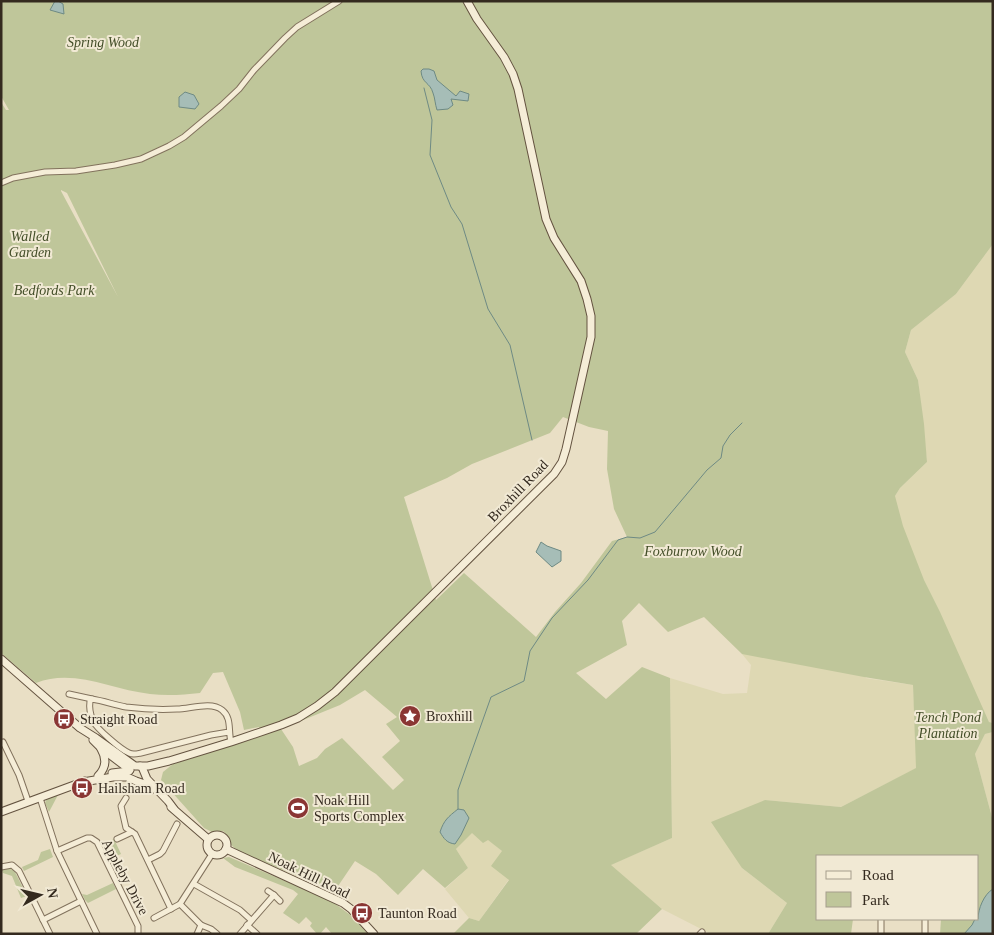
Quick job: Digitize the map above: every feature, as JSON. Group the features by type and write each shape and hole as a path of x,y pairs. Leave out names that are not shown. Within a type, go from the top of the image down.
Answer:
{"street":[{"path":"1,183 13,178 45,172 76,171 115,165 141,159 169,146 184,137 221,106 297,27 339,1"},
{"name":"Broxhill Road","path":"134,772 148,766 231,742 298,718 317,706 335,692 554,474 562,462 591,337 591,316 581,281 554,238 546,220 518,88 513,74 467,1"},
{"path":"1,659 86,732 101,748 134,772"},
{"path":"69,694 127,707 185,709 214,706 227,715 231,742"},
{"path":"92,699 90,701 91,714 97,727 129,753 140,753 197,738 229,732"},
{"path":"86,732 96,738 134,772"},
{"path":"3,742 28,801"},
{"path":"98,776 102,772 105,762 101,748"},
{"name":"Broxhill Road","path":"145,774 154,767 169,760"},
{"name":"Noak Hill Road","path":"134,772 144,770 147,779 174,809"},
{"path":"1,812 98,776 134,772"},
{"path":"83,782 121,777 134,772"},
{"name":"Noak Hill Road","path":"134,772 146,785 208,839 214,835 220,836 225,840 226,849 351,909 374,934"},
{"path":"40,798 57,851 97,934"},
{"path":"126,798 121,806 126,828 135,834 172,909"},
{"path":"115,803 121,806"},
{"path":"148,860 160,854 178,824"},
{"path":"117,839 132,832"},
{"name":"Appleby Drive","path":"57,851 87,838 97,842 138,926 138,934"},
{"path":"208,839 207,849 212,854 222,854 226,849"},
{"path":"154,918 180,904 212,854"},
{"path":"1,867 12,865 19,871 50,934"},
{"path":"194,884 240,910 257,934"},
{"path":"268,891 280,901"},
{"path":"240,934 274,896"},
{"path":"43,920 81,901"},
{"path":"180,904 201,925 217,934"},
{"path":"881,934 882,920"},
{"path":"925,920 925,934"},
{"path":"197,934 201,925"}],"shaded area":[{"path":"993,244 993,723 989,722 938,618 865,678 913,685 917,768 841,807 765,800 742,868 787,903 768,934 711,934 662,909 610,865 672,838 670,678 723,694 747,693 751,665 742,654 744,597 895,496 900,488 927,462 918,380 905,352 911,330 956,294"},
{"path":"993,732 993,821 975,754 985,734"},
{"path":"472,832 483,842 488,839 502,851 509,879 479,921 469,918 445,889 468,868 456,849"}],"green space":[{"path":"1,1 993,1 993,244 956,294 911,330 905,352 918,380 927,462 900,488 895,496 903,526 924,580 989,722 993,723 993,732 985,734 975,754 993,821 993,934 940,934 941,920 979,920 979,855 816,855 816,920 853,920 851,934 768,934 787,903 742,868 711,822 765,800 841,807 916,768 913,685 742,654 704,617 668,632 639,603 622,621 627,645 576,673 606,699 642,667 670,678 672,838 611,865 662,909 636,934 453,934 469,918 479,921 509,880 491,866 502,851 488,840 483,843 472,833 456,849 468,868 445,888 423,869 398,895 376,874 355,861 334,892 243,853 229,842 229,837 223,831 212,832 204,828 161,780 163,772 173,764 262,736 259,727 244,730 240,712 223,672 213,673 200,693 156,695 79,679 50,679 36,683 1,653 1,102 6,110 9,110 1,96","holes":["61,190 67,193 118,297","563,417 589,427 608,431 607,469 614,509 627,537 612,541 581,583 536,637 464,573 436,600 404,497 447,478 472,464 550,433","365,690 397,717 386,724 400,741 382,757 404,780 393,790 342,738 325,749 317,758 299,766 293,747 281,729 340,705"]},
{"path":"59,793 49,812 45,803 47,798"},
{"path":"114,839 121,854 108,860 101,845"},
{"path":"50,849 53,857 24,871 22,867 38,860 41,852"},
{"path":"229,857 330,900 349,914 368,934 332,934 326,927 320,934 317,934 310,926 312,923 306,917 299,924 283,913 298,894 293,890 235,867 223,858"},
{"path":"6,868 14,870 27,896 21,898 12,876 3,873 2,870"},
{"path":"113,883 116,889 88,903 82,894 87,895"}],"water":[{"path":"55,1 63,4 64,14 50,10"},
{"path":"423,69 434,71 437,80 456,96 460,91 469,94 468,101 451,99 453,105 448,109 437,110 432,89 424,81 421,71"},
{"path":"185,92 194,95 199,104 195,109 179,107 179,97"},
{"path":"541,542 561,551 561,561 552,567 536,552"},
{"path":"458,809 464,810 469,818 455,844 446,840 440,832 443,824"},
{"path":"993,889 993,934 964,934 974,920 979,920 982,902"}],"waterway":[{"path":"424,88 432,120 430,155 451,207 462,224 488,309 510,345 532,440"},
{"path":"458,809 458,790 491,697 524,681 530,651 552,618 588,580 618,540 627,537 640,538 655,532 707,470 721,458 723,446 730,435 742,423"}],"place":[{"name":"Broxhill","path":"410,716"},
{"name":"Straight Road","path":"64,719"},
{"name":"Hailsham Road","path":"82,788"},
{"name":"Noak Hill Sports Complex","path":"298,808"},
{"name":"Taunton Road","path":"362,913"}],"park label":[{"name":"Spring Wood","path":"103,42"},
{"name":"Walled Garden","path":"30,244"},
{"name":"Bedfords Park","path":"54,290"},
{"name":"Foxburrow Wood","path":"693,551"},
{"name":"Tench Pond Plantation","path":"948,726"}]}
